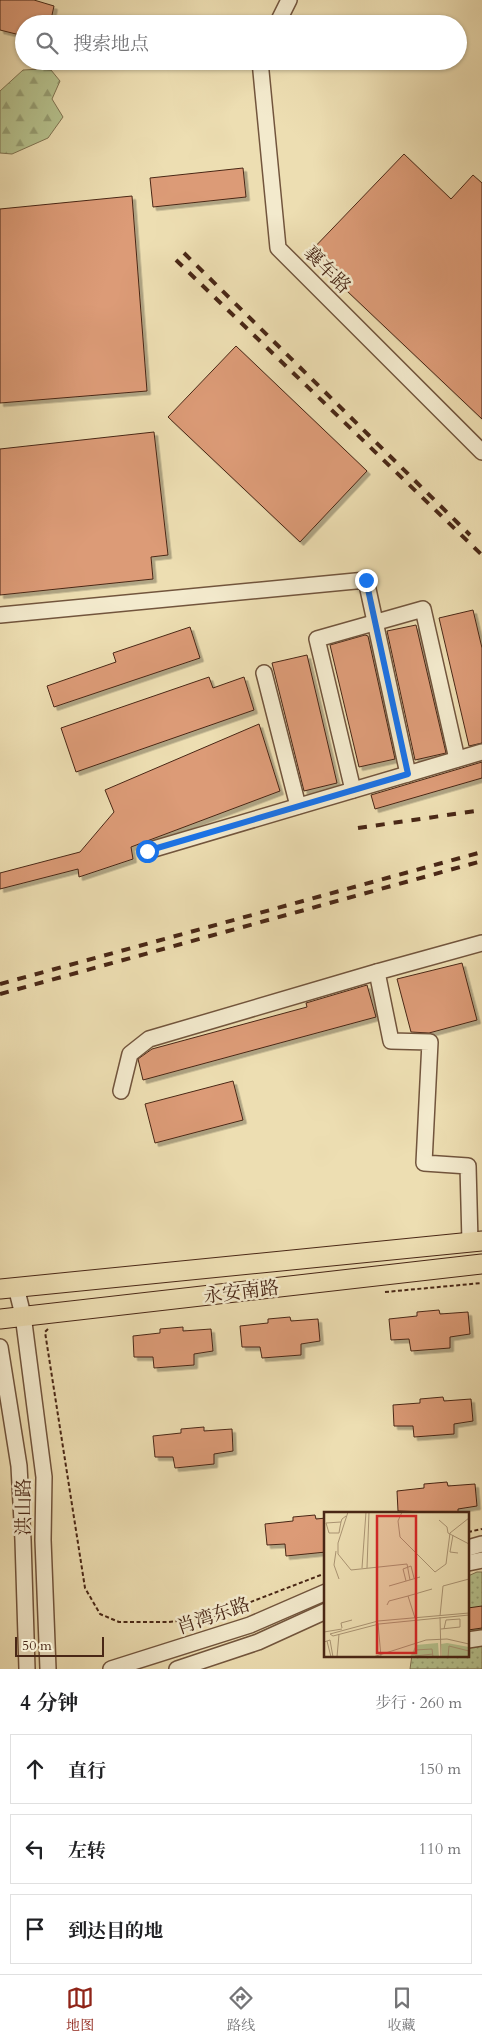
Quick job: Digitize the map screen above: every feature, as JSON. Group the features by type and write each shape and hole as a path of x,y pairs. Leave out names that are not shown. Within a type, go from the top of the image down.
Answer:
{"main road":[{"name":"永安南路","path":"8,1288 476,1242"},
{"name":"永安南路","path":"0,1318 482,1264"}],"street":[{"path":"282,15 289,0"},
{"name":"襄车路","path":"261,70 278,248 482,452"},
{"path":"0,615 366,580 408,774"},
{"path":"353,790 317,639 422,609 457,759"},
{"path":"264,673 298,806"},
{"path":"147,851 482,752"},
{"path":"121,1091 130,1054 149,1039 482,943"},
{"path":"377,972 391,1042 430,1042 424,1162 468,1166 476,1242"},
{"name":"洪山路","path":"8,1288 23,1315 44,1477 42,1540 48,1669"},
{"name":"洪山路","path":"0,1347 19,1466 24,1540 27,1669"},
{"name":"肖湾东路","path":"111,1669 250,1625 324,1593"},
{"name":"肖湾东路","path":"177,1669 258,1642 324,1612"}],"path":[{"path":"50,1326 45,1332 84,1588 100,1614 118,1622 168,1622 209,1618 324,1574"}],"green space":[{"path":"23,70 51,70 60,81 52,99 63,117 48,138 12,154 0,153 0,91"},
{"path":"482,1572 482,1669 410,1669 412,1656 470,1656 470,1575"}],"building":[{"path":"0,0 34,0 54,6 52,15 15,15 15,34 0,30"},
{"path":"404,154 451,199 473,175 482,183 482,419 308,254"},
{"path":"243,168 246,197 153,207 150,178"},
{"path":"132,196 147,391 0,403 0,209"},
{"path":"236,346 367,471 300,542 168,417"},
{"path":"154,432 168,555 151,557 153,579 0,595 0,449"},
{"path":"473,610 482,648 482,743 469,746 439,618"},
{"path":"416,625 446,753 415,760 387,631"},
{"path":"190,627 200,658 54,707 47,686 116,662 113,653"},
{"path":"365,635 368,636 395,759 359,767 330,645"},
{"path":"307,655 337,783 304,791 272,663"},
{"path":"209,677 213,688 244,677 254,710 76,772 61,728"},
{"path":"259,724 280,791 131,847 133,859 79,877 78,869 0,889 0,873 80,852 114,812 105,790"},
{"path":"482,762 482,778 375,809 371,795"},
{"path":"462,963 477,1020 429,1033 411,1032 397,979"},
{"path":"367,985 376,1017 143,1080 138,1059 152,1049 307,1007 306,1003"},
{"path":"233,1081 243,1120 155,1143 145,1104"},
{"path":"439,1310 440,1314 468,1312 470,1334 450,1337 450,1348 411,1351 409,1339 391,1340 389,1319 417,1316 417,1312"},
{"path":"290,1317 291,1321 318,1319 320,1341 301,1344 301,1355 262,1358 260,1347 242,1347 240,1326 268,1323 268,1319"},
{"path":"183,1327 183,1331 211,1329 213,1351 194,1354 194,1365 154,1368 153,1357 134,1357 133,1336 160,1333 160,1329"},
{"path":"443,1397 444,1401 471,1399 473,1421 454,1424 454,1434 414,1437 413,1426 394,1426 393,1405 420,1403 420,1399"},
{"path":"204,1427 204,1431 232,1429 233,1451 214,1454 214,1464 175,1468 173,1457 155,1457 153,1436 181,1433 181,1429"},
{"path":"447,1482 448,1486 475,1484 477,1506 458,1509 458,1512 398,1511 397,1491 424,1488 424,1484"},
{"path":"315,1515 316,1519 324,1518 324,1552 286,1556 285,1544 267,1545 265,1524 293,1521 293,1517"},
{"path":"482,1606 482,1628 470,1630 470,1608"}],"railway":[{"path":"184,253 470,535"},
{"path":"176,260 482,555"},
{"path":"358,828 482,810"},
{"path":"0,984 482,852"},
{"path":"0,994 482,861"}],"route":[{"path":"147,851 408,774 366,580"}]}
